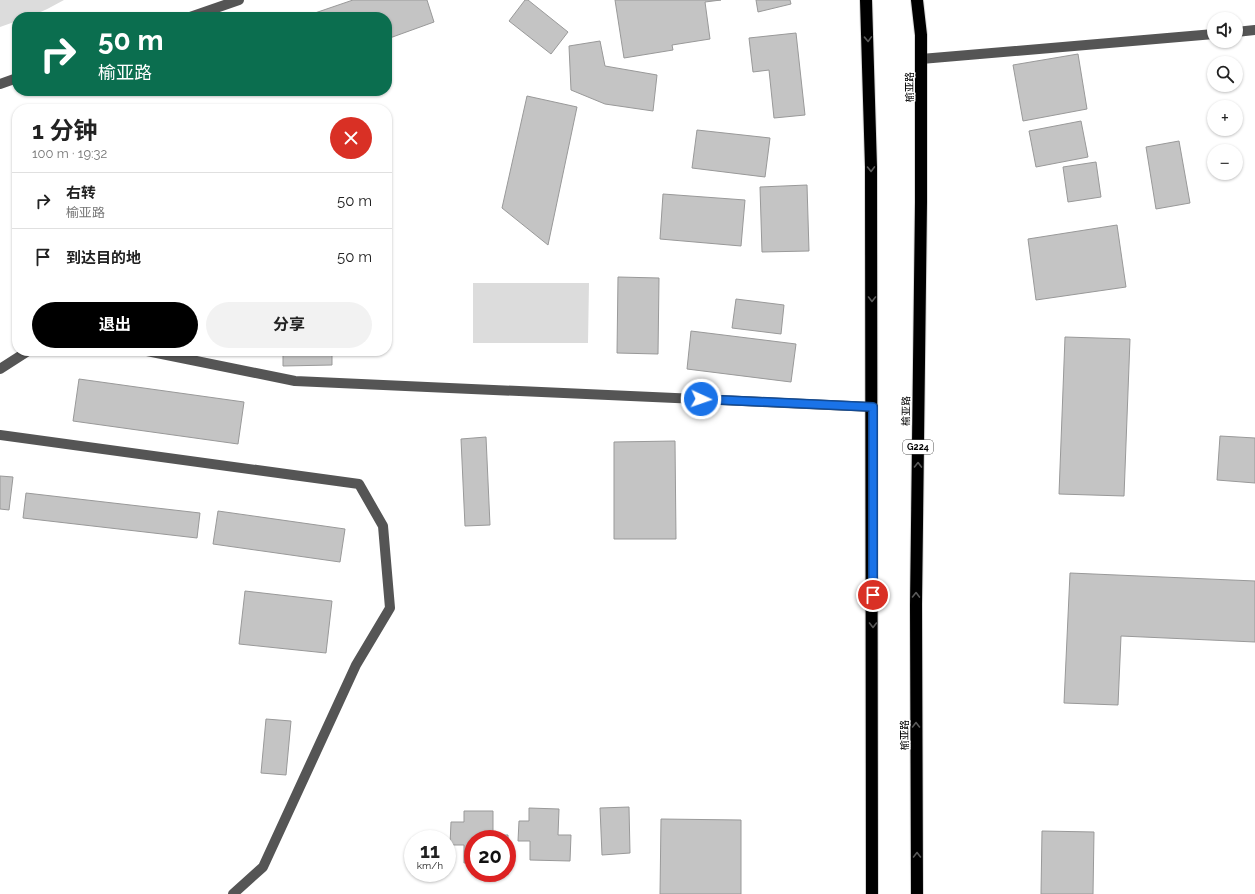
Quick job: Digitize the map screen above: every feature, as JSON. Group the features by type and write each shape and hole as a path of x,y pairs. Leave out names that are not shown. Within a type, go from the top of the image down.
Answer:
{"highway":[{"path":"866,0 872,167 872,894"},
{"name":"榆亚路","path":"917,0 921,36 921,202 916,605 917,894"}],"street":[{"path":"204,12 239,0"},
{"path":"1243,31 1255,30"},
{"path":"921,59 1207,35"},
{"path":"0,84 12,80"},
{"path":"0,369 20,356"},
{"path":"172,356 295,381 873,407"},
{"path":"0,435 359,484 384,526 390,608 356,665 262,868 233,894"}],"shaded area":[{"path":"0,0 64,0 40,12 12,12 12,23 0,27"},
{"path":"473,283 589,283 588,343 473,343"}],"building":[{"path":"353,0 427,0 434,22 392,37 392,12 318,12"},
{"path":"525,0 528,0 568,32 551,54 509,21"},
{"path":"615,0 721,0 705,2 710,39 672,45 673,50 624,58"},
{"path":"756,0 790,0 791,4 758,12"},
{"path":"796,33 805,115 774,118 769,70 753,72 749,38"},
{"path":"600,41 605,66 657,75 653,111 605,104 571,90 569,46"},
{"path":"1078,54 1087,109 1023,121 1013,65"},
{"path":"527,96 577,107 548,245 502,208"},
{"path":"1081,121 1088,157 1036,167 1029,131"},
{"path":"697,130 770,138 765,177 692,168"},
{"path":"1179,141 1190,203 1156,209 1146,147"},
{"path":"1096,162 1101,197 1068,202 1063,167"},
{"path":"807,185 809,251 762,252 760,187"},
{"path":"663,194 745,200 741,246 660,239"},
{"path":"1117,225 1126,287 1036,300 1028,239"},
{"path":"618,277 659,278 658,354 617,353"},
{"path":"736,299 784,305 781,334 732,328"},
{"path":"691,331 796,344 791,382 687,369"},
{"path":"1065,337 1130,339 1124,496 1059,494"},
{"path":"283,356 332,356 332,365 283,366"},
{"path":"79,379 244,402 238,444 73,421"},
{"path":"1220,436 1255,438 1255,483 1217,480"},
{"path":"486,437 490,525 465,526 461,439"},
{"path":"675,441 676,539 614,539 614,442"},
{"path":"0,476 13,477 9,510 0,509"},
{"path":"26,493 200,513 197,538 23,518"},
{"path":"218,511 345,529 340,562 213,544"},
{"path":"1070,573 1255,581 1255,642 1121,636 1118,705 1064,703"},
{"path":"245,591 332,601 326,653 239,644"},
{"path":"266,719 291,721 286,775 261,773"},
{"path":"629,807 630,853 602,855 600,808"},
{"path":"529,808 559,809 558,835 571,835 570,861 530,860 530,841 518,841 519,821 529,821"},
{"path":"464,811 493,811 493,830 464,830 464,845 456,845 456,830 451,830 451,822 464,822"},
{"path":"661,819 741,820 741,894 660,894"},
{"path":"1042,831 1094,832 1093,894 1041,894"}],"route":[{"path":"701,399 873,407 873,595"}]}
